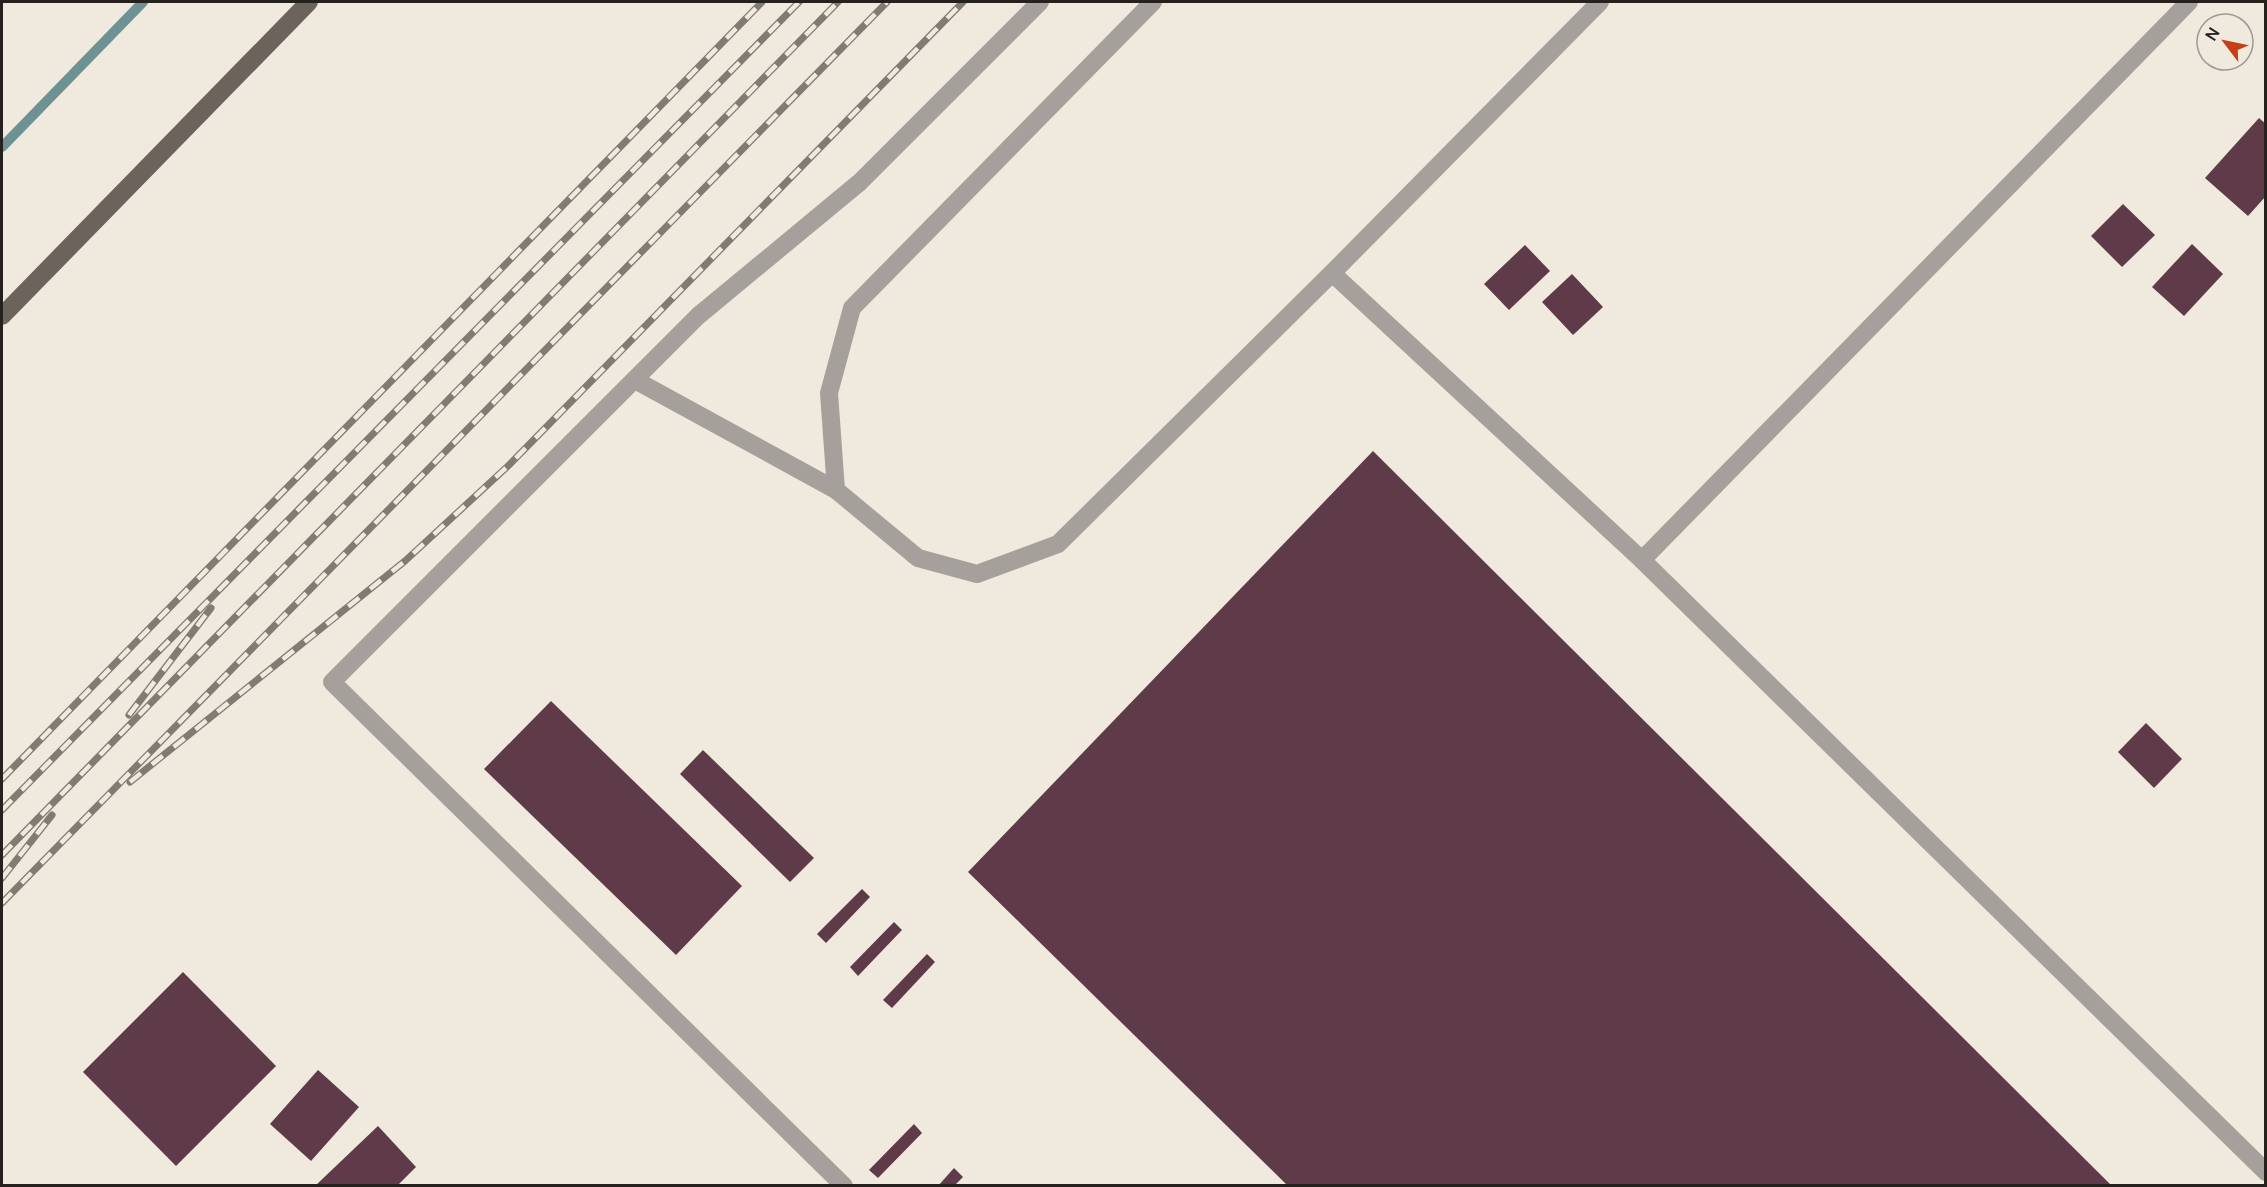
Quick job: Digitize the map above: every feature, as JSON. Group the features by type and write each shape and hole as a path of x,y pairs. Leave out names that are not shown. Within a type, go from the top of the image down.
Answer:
{"main road":[{"path":"2,316 309,2"}],"lane":[{"path":"844,1185 332,682 698,316 860,182 1040,2"},
{"path":"836,490 829,393 852,308 1153,2"},
{"path":"635,380 836,490 918,558 977,574 1058,544 1332,273 1600,2"},
{"path":"1641,560 2189,2"},
{"path":"1332,273 1641,560 2265,1172"}],"building":[{"path":"2259,118 2266,124 2266,196 2248,216 2205,178"},
{"path":"2123,204 2155,235 2122,267 2091,236"},
{"path":"2192,244 2223,274 2184,316 2152,287"},
{"path":"1525,245 1550,271 1509,310 1484,284"},
{"path":"1572,274 1603,307 1573,335 1542,302"},
{"path":"1373,451 2112,1186 1288,1186 968,872"},
{"path":"551,701 742,886 676,955 484,769"},
{"path":"2146,723 2182,759 2154,788 2118,752"},
{"path":"703,750 814,858 790,882 680,774"},
{"path":"862,889 870,897 826,943 817,934"},
{"path":"894,922 902,930 858,976 850,967"},
{"path":"927,954 935,962 892,1008 883,1000"},
{"path":"183,972 276,1066 176,1166 83,1072"},
{"path":"318,1070 359,1107 311,1161 270,1124"},
{"path":"914,1124 922,1133 878,1178 869,1170"},
{"path":"378,1126 416,1167 397,1186 315,1186"},
{"path":"954,1168 963,1177 954,1186 938,1186"}],"waterway":[{"path":"2,147 143,2"}],"railway":[{"path":"2,779 762,2"},
{"path":"2,810 799,2"},
{"path":"2,855 838,2"},
{"path":"2,903 887,2"},
{"path":"130,782 405,561 508,466 963,2"},
{"path":"129,715 211,608"},
{"path":"2,878 52,815"}]}
